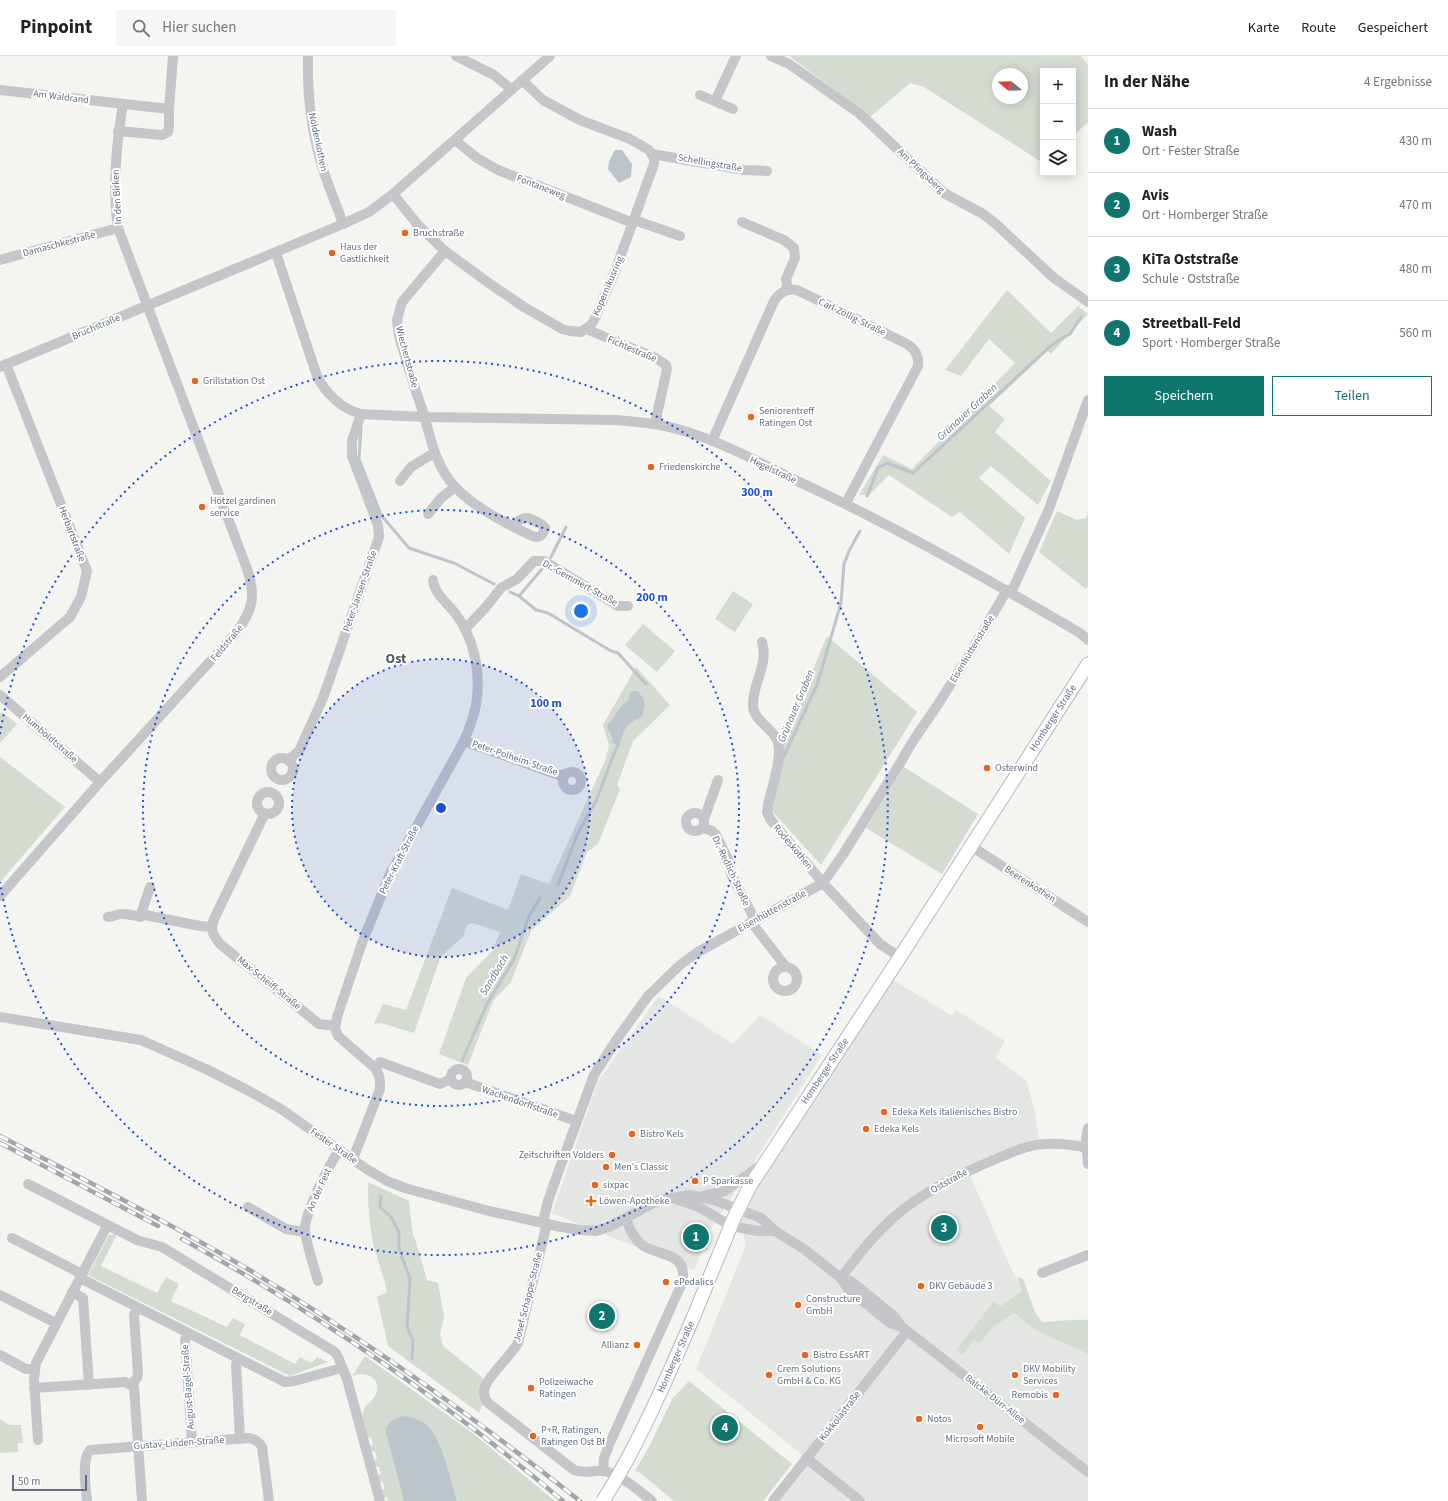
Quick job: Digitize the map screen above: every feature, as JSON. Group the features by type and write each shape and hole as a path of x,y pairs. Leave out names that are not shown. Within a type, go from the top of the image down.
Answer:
{"main road":[{"name":"Homberger Straße","path":"603,1501 638,1439 693,1318 738,1209 750,1186 900,957 1088,664"}],"street":[{"path":"118,130 162,135 168,132 173,56"},
{"name":"Noldenkothen","path":"308,56 307,71 311,110 317,141 323,168 343,224"},
{"path":"456,56 494,75 512,89"},
{"name":"Bruchstraße","path":"3,366 276,253 369,212 393,194 550,56"},
{"path":"715,101 736,56"},
{"name":"Am Pfingsberg","path":"771,56 789,64 860,114 944,193 983,214 996,224 1054,278 1088,302"},
{"path":"522,80 543,100 580,120 630,139 643,146 652,154"},
{"name":"Am Waldrand","path":"0,90 123,104"},
{"path":"700,95 734,108"},
{"path":"123,104 169,109"},
{"name":"In den Birken","path":"123,104 118,130 114,187 118,228 148,305"},
{"name":"Fontaneweg","path":"455,140 477,158 498,170 633,221 680,236"},
{"name":"Schellingstraße","path":"652,154 744,170 767,171"},
{"name":"Kopernikusring","path":"586,329 594,320 614,274 654,164 652,154"},
{"path":"393,194 418,224 445,251 458,261 524,307 562,329 576,332 581,332 586,329"},
{"path":"712,441 774,301 780,293 788,290 786,279 795,258 794,248 784,240 742,222"},
{"name":"Damaschkestraße","path":"0,260 118,228"},
{"name":"Wiechertstraße","path":"445,251 402,302 397,320 399,336 434,453 442,468 455,487 481,508 512,526"},
{"path":"276,253 317,376 328,392 344,406 361,414 424,417"},
{"name":"Carl-Zöllig-Straße","path":"788,290 797,290 900,341 912,347 917,354 918,366 846,504"},
{"name":"Feldstraße","path":"0,896 100,782 236,633 247,619 251,606 252,590 246,566 148,305"},
{"name":"Fichtestraße","path":"586,329 656,358 666,365 667,369 655,424"},
{"name":"Herbartstraße","path":"0,677 70,617 81,597 87,571 3,366"},
{"name":"Eisenhüttenstraße","path":"545,1223 548,1201 594,1075 616,1039 648,996 680,965 698,952 823,883 844,853 902,760 910,744 924,727 1009,592 1049,509 1088,400"},
{"name":"Peter-Jansen-Straße","path":"277,787 271,770 272,765 275,761 281,758 288,760 299,751 323,698 379,537 378,525 352,456 352,441 361,414"},
{"name":"Hegelstraße","path":"424,417 616,420 655,424 688,432 712,441 846,504 1009,592 1080,633 1088,640"},
{"path":"400,481 411,467 434,453"},
{"path":"428,514 441,498 455,487"},
{"name":"Dr.-Gemmert-Straße","path":"465,629 486,607 501,588 517,579 534,561 540,560 618,606 628,606"},
{"name":"Peter-Kraft-Straße","path":"335,1026 362,943 389,876 464,741 472,720 477,691 478,670 473,650 465,629 455,613 433,586 433,580"},
{"name":"Rodeskothen","path":"762,642 764,650 762,670 754,696 753,707 758,717 777,739 779,751 767,812 770,819 823,883 880,944 900,957"},
{"name":"Humboldtstraße","path":"0,695 100,782"},
{"name":"Peter-Polheim-Straße","path":"464,741 559,775 566,774"},
{"path":"277,787 277,808 272,813 265,813 259,809 257,804 258,799 260,795 277,787 292,774 292,766 288,760"},
{"name":"Dr.-Redlich-Straße","path":"718,780 703,823 716,835 728,859 731,874 753,921 786,967"},
{"path":"108,916 115,917 120,914 140,917 145,915 212,927 214,919 265,813"},
{"name":"Beerenkothen","path":"971,846 1088,922"},
{"path":"140,917 150,887"},
{"name":"Max-Scheiff-Straße","path":"212,927 213,935 220,944 319,1024 335,1026"},
{"name":"Fester Straße","path":"0,1017 141,1040 208,1070 250,1091 280,1109 340,1149 368,1170 387,1181 406,1188 489,1211 580,1230 596,1231 609,1227 659,1200 690,1195 714,1200 738,1209"},
{"path":"335,1026 338,1036 375,1068 379,1074 380,1080 380,1089 353,1159"},
{"name":"Wachendorffstraße","path":"375,1068 380,1062 440,1084 451,1079 452,1072 460,1068 467,1073 465,1082 576,1122"},
{"path":"1088,1128 1088,1164"},
{"name":"Oststraße","path":"841,1278 859,1254 893,1218 924,1195 955,1177 1010,1153 1035,1145 1058,1144 1087,1148"},
{"name":"An der Fest","path":"318,1281 305,1232 306,1220 330,1164 340,1149"},
{"name":"Fester Straße","path":"701,1197 725,1191 764,1163"},
{"name":"Bergstraße","path":"28,1184 107,1226 137,1240 162,1247 335,1352 347,1378 380,1501"},
{"path":"672,1198 697,1206 731,1226 758,1231 775,1231"},
{"path":"248,1207 286,1229 305,1232"},
{"name":"Balcke-Dürr-Allee","path":"738,1209 761,1218 775,1231 804,1249 841,1278 852,1282 896,1317 904,1329 1088,1472"},
{"path":"603,1471 604,1458 609,1445 679,1290 684,1275 680,1264 675,1259 669,1255 642,1245 632,1233 626,1218"},
{"name":"Josef-Schappe-Straße","path":"545,1223 518,1343 486,1385 484,1397 487,1402 574,1470 587,1473 608,1471 629,1483 652,1501"},
{"path":"38,1440 34,1388 35,1369 38,1358 107,1226"},
{"name":"August-Bagel-Straße","path":"12,1238 137,1308 285,1382 342,1368"},
{"path":"1042,1273 1088,1255"},
{"path":"72,1292 83,1298 89,1385"},
{"path":"0,1295 56,1323"},
{"path":"131,1385 137,1378 138,1374 134,1315 137,1308"},
{"name":"Kokkolastraße","path":"773,1501 904,1329"},
{"name":"August-Bagel-Straße","path":"188,1333 185,1340 192,1442"},
{"path":"0,1355 26,1369 35,1369"},
{"path":"239,1359 236,1365 240,1439"},
{"path":"34,1388 125,1382 135,1389 142,1501"},
{"name":"Gustav-Linden-Straße","path":"87,1501 85,1461 88,1452 94,1449 254,1438 262,1447 269,1501"},
{"path":"806,1458 860,1501"}],"shaded area":[{"path":"789,56 1081,56 1088,65 1088,122 1076,133 1076,68 1040,68 1040,161 924,87 910,83 870,117"},
{"path":"615,150 622,150 632,164 631,177 619,183 608,169 609,161"},
{"path":"1007,290 1051,333 1078,306 1088,314 1051,354 1048,351 989,406 1005,419 995,432 1051,481 1038,505 991,466 979,478 1025,518 1009,554 960,512 952,517 889,475 869,495 859,495 883,455 912,469 1015,363 989,339 961,376 945,370"},
{"path":"1057,511 1077,520 1086,518 1088,513 1088,586 1086,589 1039,552"},
{"path":"733,591 753,604 735,632 715,619"},
{"path":"643,624 675,651 657,672 625,645"},
{"path":"827,636 917,712 821,865 771,810 785,737"},
{"path":"636,667 670,705 633,741 617,785 620,789 598,844 587,852 570,896 531,931 511,982 493,1001 468,1065 439,1054 466,978 493,950 500,932 472,923 467,925 463,937 441,956 414,1033 381,1023 374,1024 383,1004 406,1010 452,888 508,910 521,874 549,884 605,761 609,746 603,725"},
{"path":"632,691 637,691 644,700 645,705 642,716 626,727 621,743 618,749 616,749 616,745 612,741 613,739 607,727 619,709 628,701"},
{"path":"2,712 17,724 0,743 0,714"},
{"path":"0,757 65,807 0,882"},
{"path":"904,767 978,814 942,874 866,828"},
{"path":"887,976 952,1016 956,1010 1005,1041 996,1058 1026,1080 1034,1108 1039,1138 1035,1145 968,1171 1022,1291 1000,1306 994,1301 957,1350 963,1355 974,1340 979,1344 992,1327 1014,1313 1037,1331 1088,1354 1088,1501 772,1501 806,1458 696,1369 746,1245 738,1209"},
{"path":"659,996 733,1044 760,1015 822,1055 708,1234 694,1270 552,1213 598,1081"},
{"path":"368,1182 409,1201 413,1236 427,1280 438,1283 444,1317 440,1335 443,1346 483,1378 480,1389 483,1404 479,1413 388,1346 377,1297 387,1292 372,1239 369,1215"},
{"path":"117,1234 101,1266 157,1293 166,1277 179,1284 171,1301 227,1327 233,1318 245,1324 240,1335 295,1364 300,1357 312,1363 317,1357 328,1362 290,1376 88,1275 109,1235"},
{"path":"1017,1278 1023,1279 1035,1312 1042,1322 1088,1320 1088,1354 1037,1331 1014,1313 993,1327 979,1344 974,1340 963,1355 956,1350 994,1301 1000,1306 1022,1291"},
{"path":"365,1356 475,1435 555,1501 388,1501 387,1497 384,1498 382,1490 385,1489 383,1482 379,1482 378,1475 381,1474 379,1467 376,1467 374,1460 377,1459 375,1451 372,1452 370,1446 373,1445 371,1437 367,1438 363,1418 364,1409 375,1396 377,1384 369,1375 360,1374 352,1376"},
{"path":"689,1381 792,1464 763,1501 674,1501 639,1472 635,1471 650,1445 672,1399"},
{"path":"402,1416 419,1420 428,1426 433,1433 446,1462 457,1501 404,1501 385,1429 391,1421"},
{"path":"0,1419 10,1425 21,1425 23,1443 18,1443 18,1452 0,1453"}],"waterway":[{"name":"Grünauer Graben","path":"867,496 878,468 887,463 913,473 1046,350 1070,334 1081,317"},
{"path":"361,428 359,459 381,515 409,548 454,563 494,584"},
{"path":"551,557 566,527"},
{"name":"Grünauer Graben","path":"782,760 817,685 841,603 844,564 860,531"},
{"path":"542,569 519,596 536,610 548,613 611,651 618,653 646,684"},
{"path":"510,592 519,596"},
{"name":"Sandbach","path":"558,885 577,835 596,801 616,749"},
{"name":"Sandbach","path":"462,1061 487,1004 514,959 529,916 540,898"},
{"name":"Sandbach","path":"381,1196 380,1207 391,1217 399,1232 399,1249 410,1279 407,1327 413,1341 412,1359"}],"railway":[{"path":"0,1136 124,1200 246,1268 333,1322 418,1379 500,1439 580,1501"},
{"path":"0,1143 158,1226"},
{"path":"182,1239 282,1297 379,1360 473,1428 563,1501"}],"place":[{"name":"Bruchstraße","path":"405,233"},
{"name":"Haus der Gastlichkeit","path":"332,253"},
{"name":"Grillstation Ost","path":"195,381"},
{"name":"Seniorentreff Ratingen Ost","path":"751,417"},
{"name":"Friedenskirche","path":"651,467"},
{"name":"Hötzel gardinen service","path":"202,507"},
{"name":"Osterwind","path":"987,768"},
{"name":"Edeka Kels italienisches Bistro","path":"884,1112"},
{"name":"Edeka Kels","path":"866,1129"},
{"name":"Bistro Kels","path":"632,1134"},
{"name":"Zeitschriften Volders","path":"612,1155"},
{"name":"Men's Classic","path":"606,1167"},
{"name":"P Sparkasse","path":"695,1181"},
{"name":"sixpac","path":"595,1185"},
{"name":"Löwen-Apotheke","path":"591,1201"},
{"name":"KiTa Oststraße","path":"944,1228"},
{"name":"Wash","path":"696,1237"},
{"name":"ePedalics","path":"666,1282"},
{"name":"DKV Gebäude 3","path":"921,1286"},
{"name":"Constructure GmbH","path":"798,1305"},
{"name":"Avis","path":"602,1316"},
{"name":"Allianz","path":"637,1345"},
{"name":"Bistro EssART","path":"805,1355"},
{"name":"Crem Solutions GmbH & Co. KG","path":"769,1375"},
{"name":"DKV Mobility Services","path":"1015,1375"},
{"name":"Polizeiwache Ratingen","path":"531,1388"},
{"name":"Remobis","path":"1056,1395"},
{"name":"Notos","path":"919,1419"},
{"name":"Microsoft Mobile","path":"980,1427"},
{"name":"Streetball-Feld","path":"725,1428"},
{"name":"P+R, Ratingen, Ratingen Ost Bf","path":"533,1436"}],"district":[{"name":"Ost","path":"396,659"}]}
